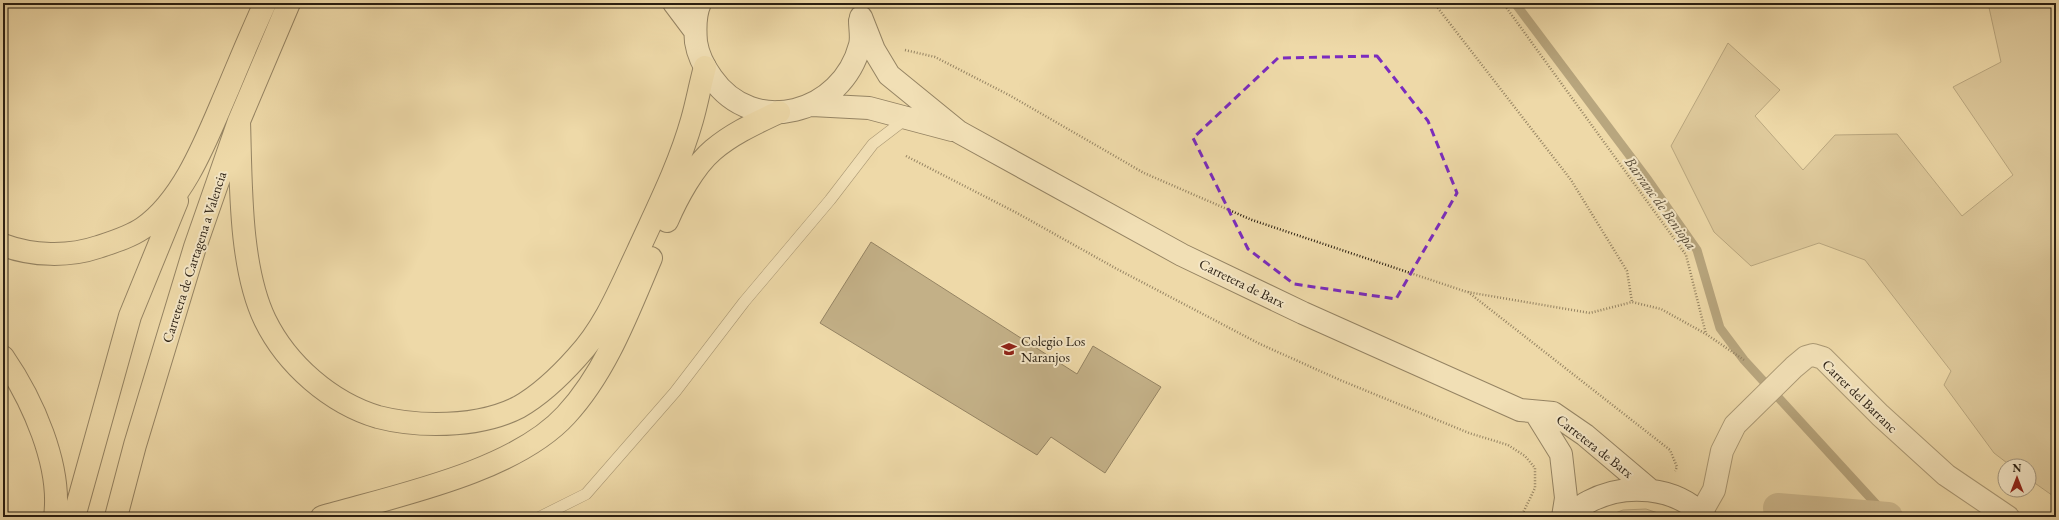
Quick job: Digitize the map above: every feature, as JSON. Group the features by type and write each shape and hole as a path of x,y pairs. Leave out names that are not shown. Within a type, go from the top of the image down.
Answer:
{"highway":[{"path":"74,517 130,316 189,174 202,150 265,3"},
{"name":"Carretera de Cartagena a Valencia","path":"116,517 135,445 195,247 238,121 289,3"},
{"path":"238,121 241,198 250,276 265,320 284,350 302,370 322,388 350,405 379,417 418,424 458,424 492,417 519,406 551,382 578,356 601,327 617,297 680,154 692,121 705,67"},
{"path":"322,517 417,490 478,470 534,443 566,416 588,386 612,345 670,214 688,180 712,151 740,131 779,112"},
{"path":"3,245 38,253 81,253 114,242 143,228 159,214 189,174"},
{"path":"3,357 14,373 33,408 47,445 54,483 55,517"}],"street":[{"path":"674,3 695,31"},
{"path":"700,3 695,31 698,50 705,67 718,86 736,100 756,109 779,112 796,110 812,105 835,90 851,69 860,44 858,10"},
{"path":"858,10 874,50 889,75 959,132"},
{"path":"812,105 869,108 959,132"},
{"name":"Carretera de Barx","path":"959,132 1182,255 1303,313 1520,410 1553,413 1585,435 1659,492"},
{"name":"Carrer del Barranc","path":"1703,515 1714,490 1722,451 1735,425 1794,367 1806,358 1813,355 1823,358 1880,415 1946,475 2008,517"},
{"name":"Carretera de Barx","path":"1535,412 1561,454 1566,498 1563,517"},
{"path":"1569,517 1588,502 1618,491 1659,492 1685,502 1703,515"}],"lane":[{"path":"540,517 586,494 675,392 744,302 830,200 873,144 908,118"}],"path":[{"path":"1434,3 1571,180 1627,271 1632,302"},
{"path":"1503,3 1686,256 1706,334"},
{"path":"874,50 911,50 934,57 1009,95 1144,173 1252,220 1468,292 1590,313 1632,302 1661,309 1706,334 1744,360"},
{"path":"906,156 1017,213 1117,269 1260,344 1340,380 1469,433 1508,444 1525,456 1535,468 1535,488 1521,517"},
{"path":"1468,292 1670,450 1677,467 1659,492"}],"highlighted area":[{"path":"1377,56 1428,121 1457,193 1396,299 1294,284 1248,249 1193,138 1278,58"}],"shaded area":[{"path":"1988,3 2056,3 2056,498 2037,485 2037,458 2001,458 1994,453 1944,385 1951,371 1865,260 1819,243 1751,266 1714,232 1671,146 1728,43 1780,90 1755,116 1803,170 1835,135 1897,134 1962,216 2013,175 1953,87 2001,62"},
{"path":"1646,509 1670,517 1605,517 1623,510"}],"building":[{"path":"871,242 1077,374 1093,346 1161,387 1105,473 1051,437 1037,455 820,323"}],"waterway":[{"name":"Barranc de Beniopa","path":"1515,3 1648,180 1697,250 1720,328 1744,360 1887,516"},
{"name":"Barranc de Beniopa","path":"1778,508 1888,517"}],"place":[{"name":"Colegio Los Naranjos","path":"1009,349"}]}
